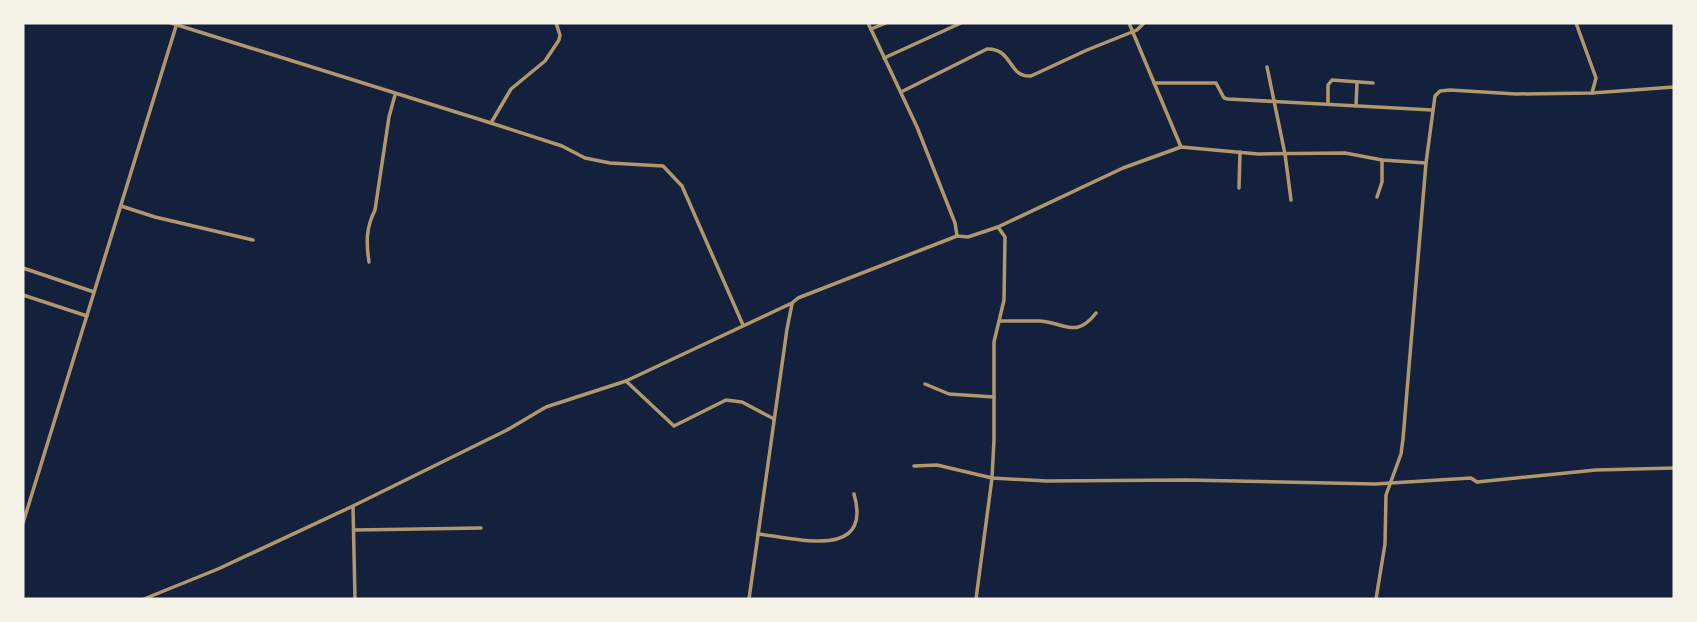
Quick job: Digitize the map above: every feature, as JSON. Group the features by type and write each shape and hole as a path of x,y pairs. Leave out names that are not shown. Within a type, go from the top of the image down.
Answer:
{"street":[{"path":"491,123 511,89 545,61 559,40 556,23"},
{"path":"868,23 901,92 955,223 957,236"},
{"path":"871,29 886,23"},
{"path":"884,58 961,23"},
{"path":"1129,23 1181,148"},
{"path":"901,92 987,49 996,49 1005,54 1016,72 1024,77 1031,76 1142,27 1144,23"},
{"path":"1576,23 1596,78 1592,93"},
{"path":"23,523 175,24 562,146 597,161 663,166 682,186 743,326"},
{"path":"1268,67 1273,102 1286,154 1291,200"},
{"path":"1328,104 1329,82 1335,80 1373,83"},
{"path":"1154,83 1211,82 1219,85 1224,98 1228,99 1432,110"},
{"path":"1356,106 1357,83"},
{"path":"1376,599 1385,544 1386,495 1401,454 1403,439 1426,163 1435,96 1440,91 1450,90 1516,94 1592,93 1674,87"},
{"path":"369,262 369,223 375,210 389,117 395,95"},
{"path":"144,599 218,569 353,506 507,430 546,407 626,381 810,293 957,236 968,237 998,227 1123,168 1181,148 1286,154 1345,153 1382,160 1426,163"},
{"path":"1239,188 1240,152"},
{"path":"1377,197 1382,182 1382,160"},
{"path":"121,206 155,217 253,240"},
{"path":"976,599 992,478 994,342 1004,300 1006,236 998,227"},
{"path":"23,268 94,292"},
{"path":"23,295 87,316"},
{"path":"749,599 792,303"},
{"path":"1000,321 1044,321 1076,328 1085,326 1096,313"},
{"path":"626,381 674,426 726,400 742,402 774,419"},
{"path":"925,384 949,394 995,397"},
{"path":"914,466 937,465 992,478 1046,481 1391,483 1471,478 1477,482 1597,470 1674,468"},
{"path":"758,534 830,541 842,539 852,531 858,521 854,494"},
{"path":"353,506 355,599"},
{"path":"355,530 481,528"}]}
